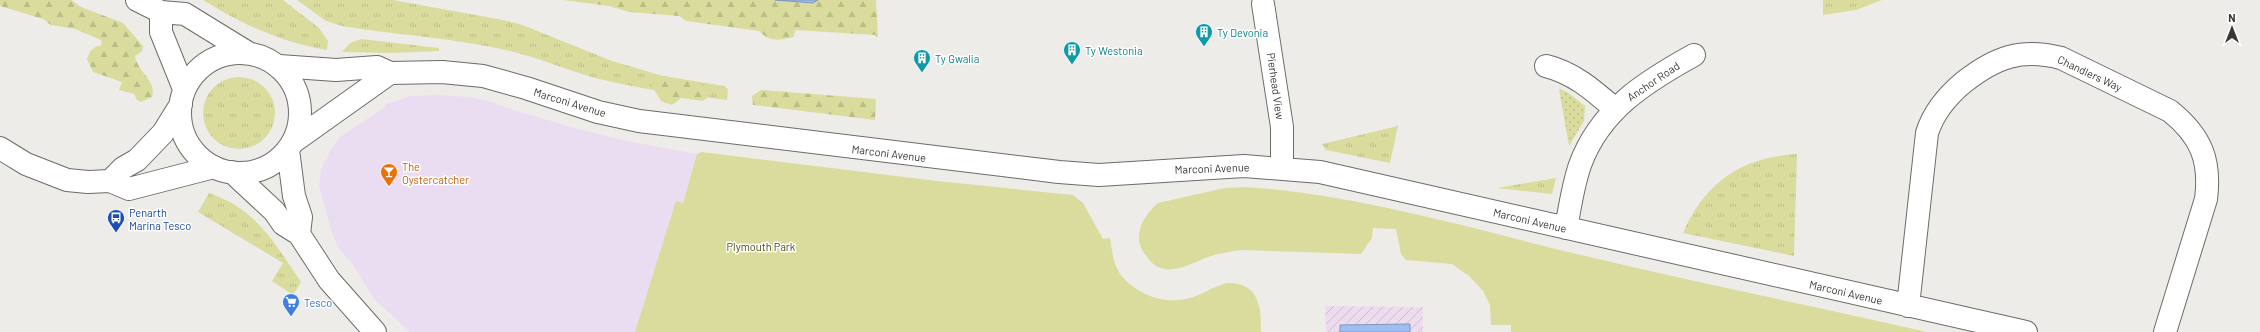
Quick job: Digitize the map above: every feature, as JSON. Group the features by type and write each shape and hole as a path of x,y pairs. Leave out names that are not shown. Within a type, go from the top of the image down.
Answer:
{"street":[{"path":"137,0 161,12 185,14 250,54"},
{"name":"Pierhead View","path":"1262,4 1282,126 1282,168"},
{"path":"161,12 162,32 183,97 181,123 187,141 198,156 223,170 274,211 283,224 299,234 329,280 375,332"},
{"path":"110,181 151,146 163,133 183,97 194,71 208,60 229,54 250,54 268,58 279,66 297,92 301,109 301,125 290,146 294,196 301,217 299,234"},
{"name":"Chandlers Way","path":"1908,306 1927,133 1932,118 1939,106 1957,88 1981,68 1996,60 2016,54 2043,54 2061,58 2170,111 2186,124 2196,137 2204,154 2208,184 2206,199 2165,332"},
{"name":"Anchor Road","path":"1566,228 1580,166 1587,150 1615,109 1635,90 1694,55"},
{"name":"Marconi Avenue","path":"279,66 336,70 377,67 390,73 442,72 483,76 526,88 598,112 646,122 1059,172 1099,175 1218,166 1282,168 1320,172 2026,332"},
{"path":"1546,66 1562,70 1576,77 1615,109"},
{"path":"0,148 26,164 67,180 88,182 110,181 129,189 223,170 251,172 274,163 290,146 390,73"}],"shaded area":[{"path":"440,95 470,97 496,103 507,108 578,129 627,141 697,154 683,204 677,201 635,332 410,332 375,300 350,260 346,258 337,245 331,230 319,185 321,169 331,149 341,136 382,109 386,104 411,96"},
{"path":"1325,306 1423,307 1423,332 1326,332"}],"green space":[{"path":"0,0 71,0 81,7 123,23 143,46 142,51 135,56 139,66 152,86 152,97 141,102 137,100 134,94 119,90 122,82 93,72 87,59 92,49 102,45 101,40 75,29 51,25 43,19 0,6"},
{"path":"203,0 283,0 319,28 328,41 327,50 294,43 247,25"},
{"path":"297,0 393,0 503,20 520,24 612,61 663,76 724,86 728,89 727,100 615,83 510,51 447,40 342,26 326,21"},
{"path":"563,0 775,0 813,3 818,0 876,0 878,38 875,35 795,30 794,37 775,40 763,35 759,31 686,21 679,16 629,12 609,6"},
{"path":"1823,0 1882,0 1856,10 1823,15"},
{"path":"361,39 439,48 439,51 393,53 342,52 350,43"},
{"path":"663,76 695,82 709,88 711,94 703,101 681,98 672,105 661,101 651,85 655,79"},
{"path":"239,77 259,83 269,93 275,113 269,133 259,143 239,149 219,143 209,133 203,113 209,93 219,83"},
{"path":"1559,89 1567,92 1585,106 1584,121 1569,146"},
{"path":"761,90 876,99 875,120 753,105 752,96"},
{"path":"1398,126 1390,163 1326,150 1322,144"},
{"name":"Plymouth Park","path":"702,152 937,181 1073,195 1083,203 1103,239 1110,238 1113,257 1118,271 1136,289 1144,294 1163,300 1183,300 1226,283 1242,285 1253,293 1259,304 1261,332 635,332 676,201 683,203 697,154"},
{"path":"1797,154 1794,256 1683,233 1702,200 1714,186 1728,176 1759,160"},
{"path":"1556,178 1552,194 1497,188"},
{"path":"1245,187 1290,191 1379,206 1639,269 1927,332 1511,332 1511,325 1491,325 1490,305 1483,291 1469,276 1452,264 1406,260 1401,254 1396,229 1373,228 1372,238 1361,254 1241,250 1215,255 1186,266 1169,270 1154,264 1144,253 1139,240 1140,230 1147,215 1158,203 1225,188"},
{"path":"209,193 239,208 252,218 272,240 301,282 293,295 272,281 283,263 198,212"}],"water":[{"path":"775,0 818,0 813,3"},
{"path":"1410,324 1410,332 1340,332 1340,325"}],"place":[{"name":"Ty Devonia","path":"1204,47"},
{"name":"Ty Westonia","path":"1072,65"},
{"name":"Ty Gwalia","path":"922,73"},
{"name":"The Oystercatcher","path":"389,187"},
{"name":"Penarth Marina Tesco","path":"116,233"},
{"name":"Tesco","path":"291,317"}]}
